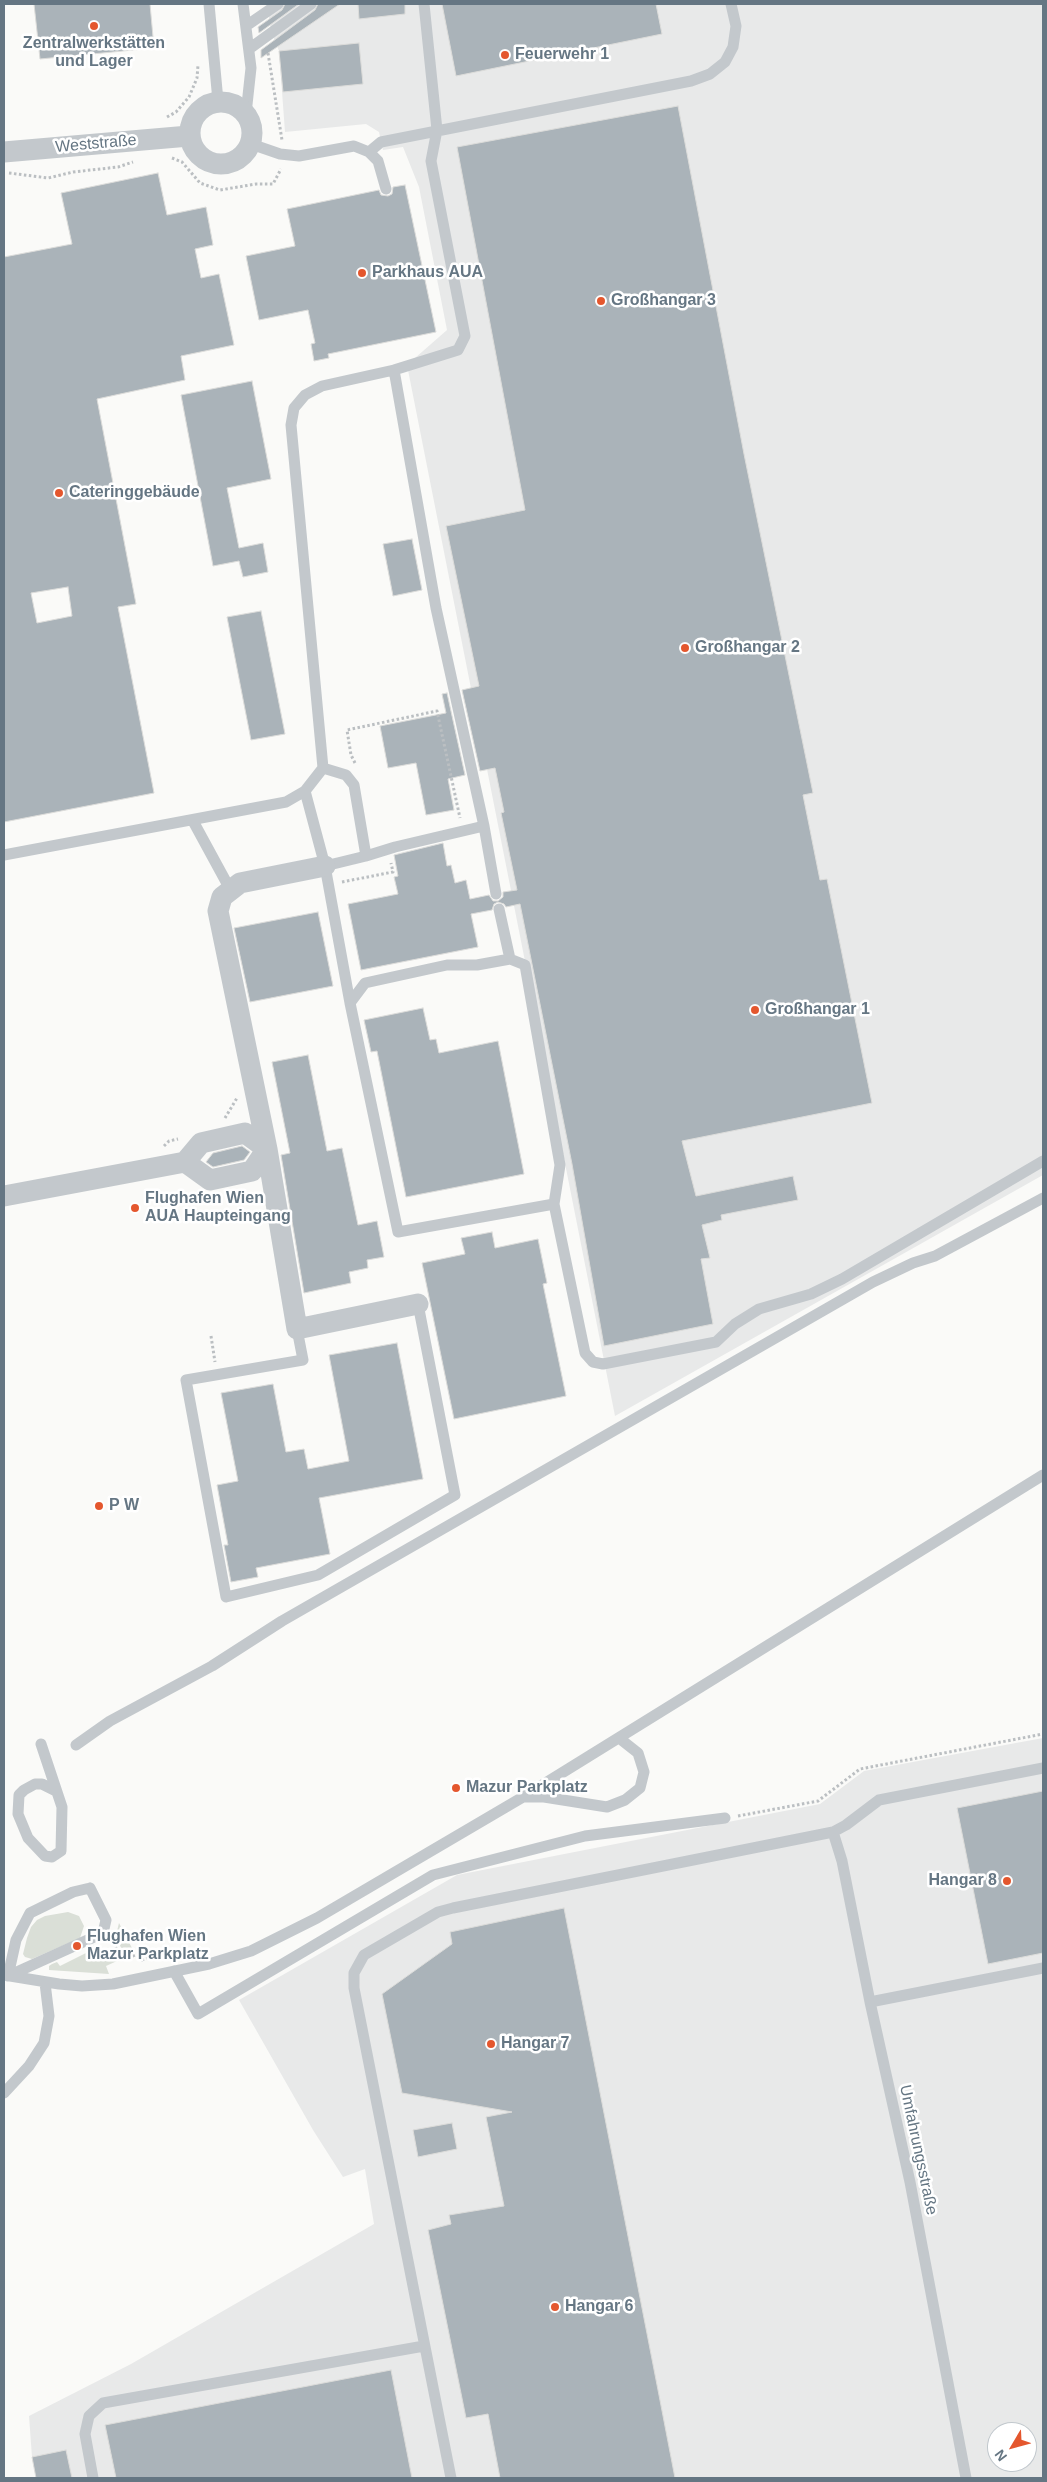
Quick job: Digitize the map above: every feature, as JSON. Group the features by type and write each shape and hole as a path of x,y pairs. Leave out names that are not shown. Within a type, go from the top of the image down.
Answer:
{"street":[{"path":"218,101 234,104 246,114 252,132 250,144 244,154 234,162 219,165 205,160 194,150 189,136 190,124 196,112 206,104 218,101"},
{"name":"Weststraße","path":"4,152 189,136"},
{"path":"325,866 240,883 222,897 218,911 267,1149 297,1329 418,1304"},
{"path":"4,1196 185,1162 201,1143 245,1133 267,1149"},
{"path":"185,1162 210,1180 252,1171 267,1149"}],"lane":[{"path":"209,4 218,101"},
{"path":"243,4 250,63 246,114"},
{"path":"246,26 278,4"},
{"path":"249,49 311,4"},
{"path":"4,855 286,802 305,791 323,768 291,425 294,408 305,395 322,386 394,370 458,350 465,336 431,161 437,130 424,4"},
{"path":"369,152 381,142 691,81 710,74 725,62 733,47 736,26 732,4"},
{"path":"250,144 280,154 299,156 354,146 369,152 378,161 386,189"},
{"path":"394,370 436,608 484,826 496,894"},
{"path":"323,768 346,775 354,785 366,856"},
{"path":"305,791 325,866 350,1003 398,1232 554,1204"},
{"path":"193,821 230,889"},
{"path":"325,866 484,826"},
{"path":"499,908 510,959"},
{"path":"350,1003 365,983 447,964 477,965 510,959 525,965 560,1166 554,1204 585,1354 593,1362 603,1364 716,1342 735,1324 758,1309 811,1294 834,1283 1043,1161"},
{"path":"76,1745 110,1721 212,1666 290,1616 848,1296 913,1263 935,1256 1043,1198"},
{"path":"297,1329 302,1360 186,1380 226,1597 318,1575 455,1495 418,1304"},
{"path":"6,1975 45,1983 82,1986 113,1984 174,1971 251,1951 295,1930 523,1797 1043,1475"},
{"path":"523,1797 544,1797 606,1807 625,1800 640,1788 644,1772 638,1753 619,1738"},
{"path":"41,1744 62,1807 61,1851 52,1857 45,1856 28,1838 18,1814 19,1795 35,1784 42,1784 56,1791"},
{"path":"451,2478 354,1988 354,1973 364,1955 438,1912 833,1832 846,1825 879,1800 1043,1768"},
{"path":"174,1971 198,2014 433,1875 585,1836 725,1818"},
{"name":"Umfahrungsstraße","path":"833,1832 842,1861 870,2002 910,2182 966,2478"},
{"path":"90,1888 106,1920 103,1933 6,1975 16,1940 30,1913 73,1892 90,1888"},
{"path":"870,2002 1043,1968"},
{"path":"4,2093 30,2066 44,2043 49,2016 45,1983"},
{"path":"4,2075 12,2084"},
{"path":"93,2478 85,2434 88,2416 103,2403 424,2346"}],"path":[{"path":"250,63 270,60"},
{"path":"164,119 176,112 189,97 199,62"},
{"path":"198,70 215,68"},
{"path":"358,767 351,755 347,730 437,711 463,831"},
{"path":"211,1336 217,1375"},
{"path":"725,1818 818,1801 860,1769 1043,1734"},
{"path":"112,1940 123,1960 140,1953 142,1960 158,1952"}],"shaded area":[{"path":"267,4 1043,4 1043,1175 615,1416 407,365 447,330 419,187 403,147 383,150 379,132 366,124 285,132 279,51 271,31"},
{"path":"1043,1738 1043,2478 36,2478 32,2457 29,2416 131,2364 374,2224 365,2169 343,2177 313,2130 239,2000 457,1875 820,1804 864,1771"},
{"path":"68,1912 79,1916 84,1926 80,1938 32,1959 25,1957 23,1954 27,1938 31,1927 37,1920 45,1916"},
{"path":"119,1923 134,1952 123,1953 116,1935"},
{"path":"96,1948 102,1959 114,1954 117,1961 106,1966 109,1974 49,1970 49,1966 52,1964 57,1962 60,1966"}],"building":[{"name":"Zentralwerkstätten und Lager","path":"34,4 150,4 154,48 40,59"},
{"path":"285,4 299,4 259,33 258,27 282,10"},
{"path":"318,4 340,4 261,58 261,50 315,10"},
{"path":"358,4 405,4 405,14 359,19"},
{"name":"Feuerwehr 1","path":"442,4 656,4 662,34 456,76"},
{"path":"359,43 363,84 283,92 279,51"},
{"path":"678,106 744,454 813,793 803,795 820,880 827,879 872,1103 682,1141 696,1196 793,1176 798,1200 721,1215 722,1220 702,1225 710,1258 701,1259 713,1324 604,1346 572,1164 520,904 506,907 498,902 494,904 492,910 471,914 478,947 361,970 348,904 398,894 394,877 398,876 394,855 443,843 447,866 451,865 455,883 466,880 470,899 489,895 493,901 498,901 503,897 503,892 517,890 501,813 504,812 495,768 480,771 462,690 479,686 446,526 525,510 457,147"},
{"path":"158,173 167,215 206,207 213,245 195,249 201,278 219,274 234,345 181,356 185,380 97,399 136,604 118,607 154,793 4,822 4,257 72,244 61,193","holes":["68,587 72,616 37,623 31,593"]},
{"name":"Parkhaus AUA","path":"405,185 436,332 328,354 329,358 314,361 311,344 315,343 308,310 259,320 246,256 295,246 287,209 379,190 381,195 388,196 392,194 393,187"},
{"path":"252,381 271,479 227,488 239,548 263,543 268,572 243,577 239,561 213,566 181,395"},
{"path":"412,539 422,590 393,596 383,544"},
{"path":"261,611 285,734 251,740 227,617"},
{"path":"447,693 465,775 448,779 454,810 426,815 416,763 388,768 380,726 446,713 442,694"},
{"path":"318,912 333,986 250,1002 234,928"},
{"path":"423,1008 430,1040 436,1039 439,1053 498,1041 524,1174 406,1197 377,1051 371,1052 364,1020"},
{"path":"308,1055 327,1151 342,1148 358,1225 377,1221 384,1257 367,1260 368,1268 349,1272 351,1283 304,1293 281,1155 290,1153 272,1062"},
{"path":"242,1146 250,1152 244,1160 213,1167 206,1162 213,1153"},
{"path":"492,1232 495,1248 538,1239 547,1283 543,1284 566,1396 454,1419 422,1263 465,1254 461,1238"},
{"path":"397,1343 423,1479 319,1498 330,1554 256,1568 258,1577 231,1582 224,1545 228,1545 217,1485 238,1481 221,1393 273,1384 286,1452 304,1449 308,1469 349,1461 329,1355"},
{"name":"Hangar 8","path":"1043,1791 1043,1953 988,1964 957,1808"},
{"path":"564,1908 675,2478 500,2478 488,2414 466,2418 428,2230 451,2224 449,2215 504,2206 486,2117 512,2112 402,2093 382,1994 452,1944 450,1932"},
{"path":"452,2123 457,2149 418,2157 413,2130"},
{"path":"391,2370 412,2478 116,2478 105,2425"},
{"path":"66,2450 72,2478 36,2478 32,2457"}],"place":[{"name":"Zentralwerkstätten und Lager","path":"94,26"},
{"name":"Feuerwehr 1","path":"505,55"},
{"name":"Parkhaus AUA","path":"362,273"},
{"name":"Großhangar 3","path":"601,301"},
{"name":"Cateringgebäude","path":"59,493"},
{"name":"Großhangar 2","path":"685,648"},
{"name":"Großhangar 1","path":"755,1010"},
{"name":"Flughafen Wien AUA Haupteingang","path":"135,1208"},
{"name":"P W","path":"99,1506"},
{"name":"Mazur Parkplatz","path":"456,1788"},
{"name":"Hangar 8","path":"1007,1881"},
{"name":"Flughafen Wien Mazur Parkplatz","path":"77,1946"},
{"name":"Hangar 7","path":"491,2044"},
{"name":"Hangar 6","path":"555,2307"}]}
